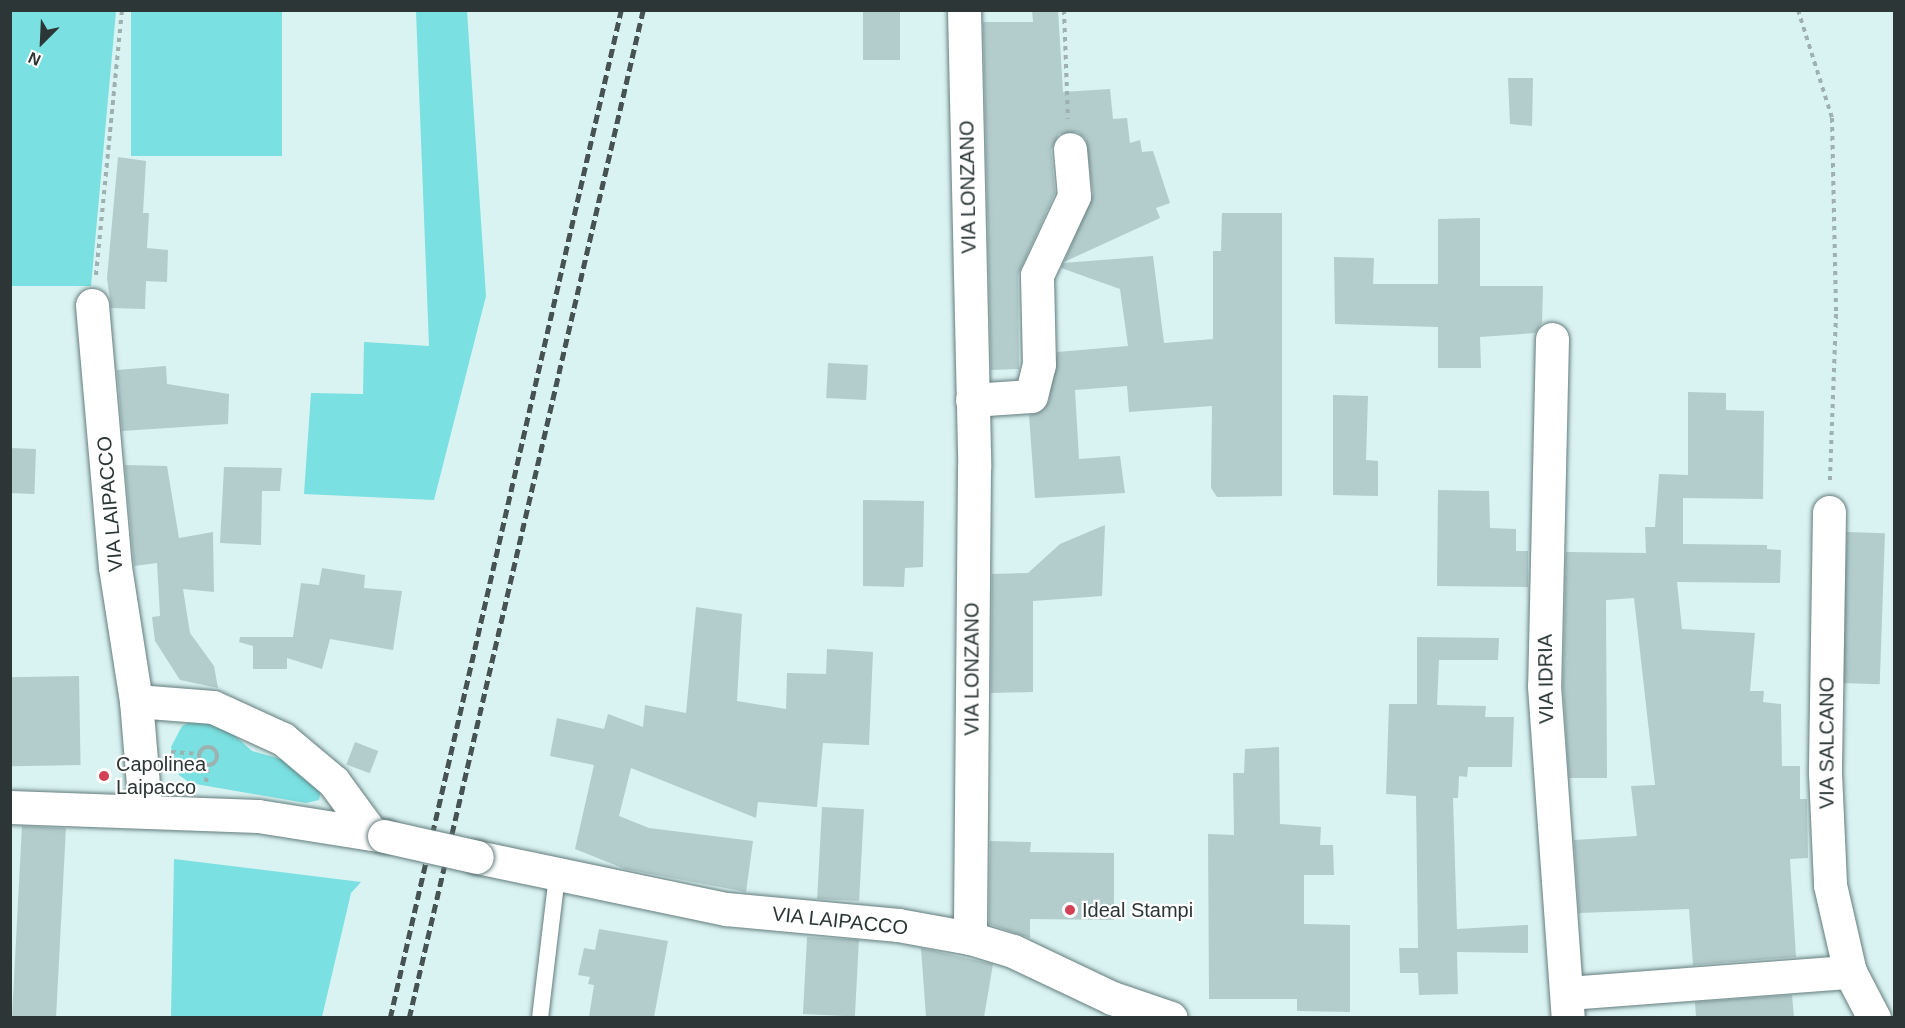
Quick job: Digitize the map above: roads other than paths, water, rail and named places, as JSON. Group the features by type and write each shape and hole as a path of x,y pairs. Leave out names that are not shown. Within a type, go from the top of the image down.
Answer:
{"street":[{"name":"VIA LONZANO","path":"964,10 972,399 970,938"},
{"path":"972,399 1032,396 1039,365 1037,275 1074,196 1070,149"},
{"name":"VIA LAIPACCO","path":"92,305 115,567 136,701 145,809"},
{"name":"VIA IDRIA","path":"1552,339 1544,686 1568,1005"},
{"name":"VIA SALCANO","path":"1828,512 1825,773 1830,885 1850,972 1874,1017"},
{"path":"136,701 213,707 283,739 334,782 378,835"},
{"name":"VIA LAIPACCO","path":"10,807 145,809 258,816 378,835 557,875 726,909 898,926 970,938 1023,955 1121,1008 1171,1017"},
{"path":"1568,1005 1850,972"}],"lane":[{"path":"540,1017 557,875"}],"railway":[{"path":"390,1018 621,10"},
{"path":"409,1018 643,10"}],"place":[{"name":"Capolinea Laipacco","path":"104,776"},
{"name":"Ideal Stampi","path":"1070,910"}]}
